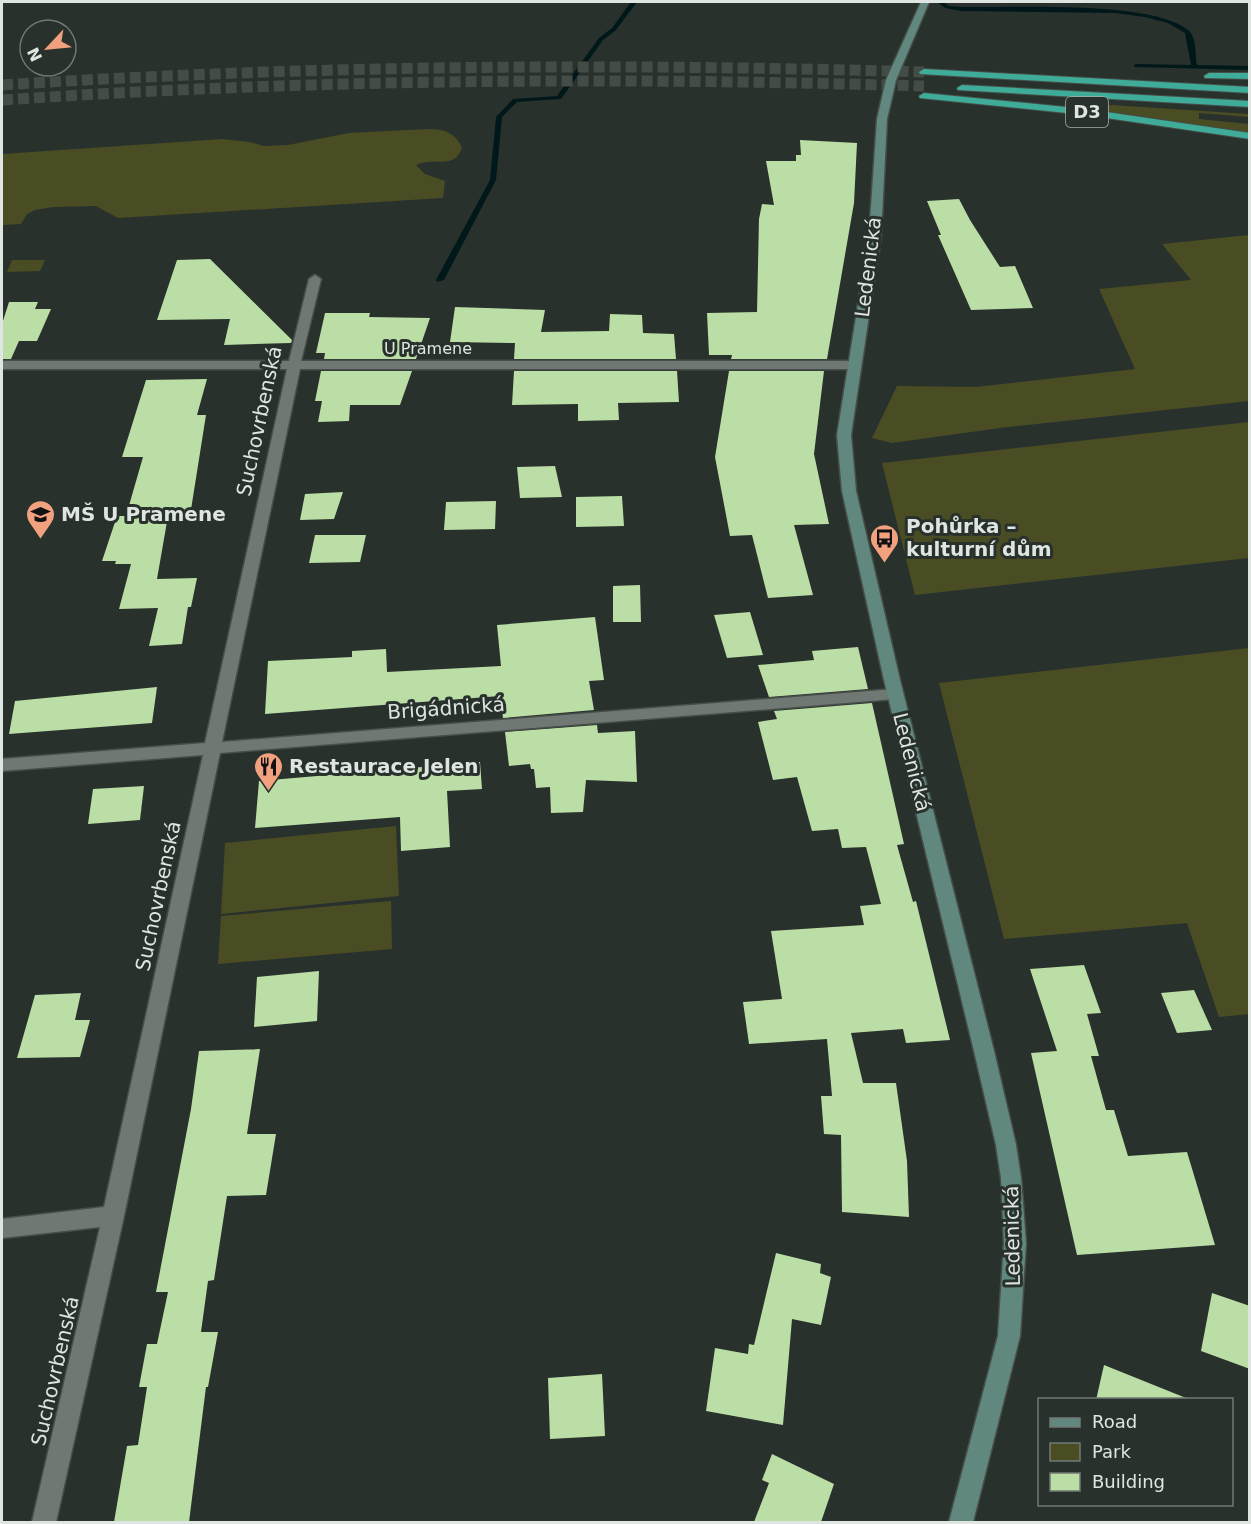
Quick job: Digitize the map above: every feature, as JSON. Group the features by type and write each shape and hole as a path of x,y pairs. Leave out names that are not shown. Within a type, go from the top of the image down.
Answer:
{"highway":[{"name":"D3","path":"924,72 1250,90"},
{"name":"D3","path":"1057,78 1250,76"},
{"name":"D3","path":"1250,104 924,91 1250,136"}],"main road":[{"name":"Ledenická","path":"925,2 891,80 882,119 875,236 844,435 849,491 895,694 984,1051 1006,1145 1011,1178 1015,1243 1010,1336 961,1522"}],"street":[{"name":"Suchovrbenská","path":"44,1522 113,1216 294,364 315,279"},
{"name":"U Pramene","path":"2,365 854,365"},
{"name":"Brigádnická","path":"2,765 895,694"},
{"path":"2,1228 113,1216"}],"green space":[{"path":"1066,102 1249,114 1249,117 1199,113 1199,119 1249,124 1249,133 1066,105"},
{"path":"427,129 448,132 462,147 455,159 416,165 425,174 445,181 443,198 118,218 96,206 53,207 27,214 21,224 2,225 2,154 223,139 264,146 288,145 349,133"},
{"path":"1249,235 1249,401 1000,428 892,443 872,438 897,386 976,387 1135,369 1099,289 1191,280 1162,244"},
{"path":"12,260 45,260 40,271 7,272"},
{"path":"1249,422 1249,558 915,595 882,463"},
{"path":"1249,648 1249,1014 1219,1017 1187,923 1004,939 939,683"},
{"path":"396,826 399,896 221,914 225,843"},
{"path":"391,901 392,949 218,964 221,916"}],"building":[{"path":"800,140 857,143 854,203 827,359 731,359 732,355 709,355 707,313 757,312 759,219 762,204 774,205 766,161 796,161 796,155 801,155"},
{"path":"959,199 1000,267 1015,266 1033,308 971,310 938,235 941,235 927,201"},
{"path":"210,259 292,340 291,343 224,345 230,319 157,320 177,260"},
{"path":"9,302 38,302 35,309 51,309 37,341 19,341 11,359 2,359 2,324"},
{"path":"455,307 545,310 541,332 609,331 610,314 642,315 643,333 674,334 676,359 514,359 515,343 450,342"},
{"path":"325,313 370,313 369,317 430,318 416,359 324,359 325,353 316,353"},
{"path":"321,371 412,371 400,405 350,405 349,421 318,422 322,401 315,401"},
{"path":"514,371 677,371 679,402 618,403 619,420 578,421 578,404 512,405"},
{"path":"729,371 824,371 814,454 829,524 794,525 813,595 768,598 752,535 730,536 715,457"},
{"path":"207,379 197,415 206,415 190,516 168,516 157,579 197,578 191,607 188,607 182,644 149,646 158,608 119,609 131,564 102,561 117,516 126,516 143,457 122,457 146,380"},
{"path":"555,466 562,497 520,498 517,467"},
{"path":"343,492 334,519 300,520 305,494"},
{"path":"622,496 624,526 576,527 576,497"},
{"path":"496,501 495,529 444,530 446,502"},
{"path":"315,535 366,535 360,562 309,563"},
{"path":"640,585 641,622 613,622 613,586"},
{"path":"750,612 763,655 727,658 714,615"},
{"path":"595,617 604,680 589,681 594,710 503,718 500,696 265,714 268,661 352,657 352,651 386,649 387,672 501,666 497,625"},
{"path":"858,647 868,689 769,697 758,665 814,660 812,651"},
{"path":"157,687 152,723 9,734 15,701"},
{"path":"872,703 904,844 897,845 913,902 916,901 950,1040 906,1043 903,1029 851,1033 863,1083 896,1083 907,1161 909,1217 842,1212 841,1135 824,1134 821,1096 832,1096 827,1039 749,1044 743,1002 782,999 771,931 864,925 860,906 881,904 866,847 842,848 838,829 812,831 797,777 773,780 758,722 777,719 774,711"},
{"path":"597,725 598,733 635,731 637,782 586,780 583,812 551,813 550,787 536,788 534,769 531,769 530,764 509,766 505,732"},
{"path":"480,762 482,789 447,791 450,847 401,851 400,817 255,828 259,781"},
{"path":"144,786 140,820 88,824 93,789"},
{"path":"1084,965 1101,1013 1087,1014 1099,1056 1091,1056 1106,1110 1114,1110 1128,1156 1187,1152 1215,1245 1077,1255 1031,1053 1057,1051 1030,969"},
{"path":"319,971 317,1021 254,1027 257,977"},
{"path":"1194,990 1212,1030 1177,1033 1161,993"},
{"path":"81,993 75,1020 90,1020 80,1057 17,1058 35,995"},
{"path":"260,1049 247,1134 276,1134 266,1195 227,1196 214,1280 208,1281 201,1332 218,1332 208,1387 206,1387 189,1522 114,1522 127,1446 138,1445 147,1387 139,1387 147,1344 157,1344 168,1292 156,1292 191,1109 199,1051"},
{"path":"776,1253 821,1264 820,1273 831,1277 821,1325 792,1319 783,1425 706,1411 715,1348 748,1354 749,1344 754,1345"},
{"path":"1212,1293 1250,1306 1250,1369 1201,1351"},
{"path":"1104,1365 1186,1398 1096,1398"},
{"path":"602,1374 605,1436 550,1439 548,1378"},
{"path":"772,1454 834,1484 821,1522 754,1522 769,1483 762,1480"}],"waterway":[{"path":"440,280 493,180 499,117 515,100 559,98 601,39 614,29 634,2"},
{"path":"940,2 947,7 961,9 1115,11 1145,15 1170,22 1187,32 1194,67"},
{"path":"1136,66 1250,68"}],"tunnel":[{"path":"2,85 232,73 463,68 693,67 924,72"},
{"path":"2,100 232,88 463,82 693,81 924,86"}],"place":[{"name":"MŠ U Pramene","path":"40,540"},
{"name":"Pohůrka – kulturní dům","path":"885,564"},
{"name":"Restaurace Jelen","path":"268,792"}]}
